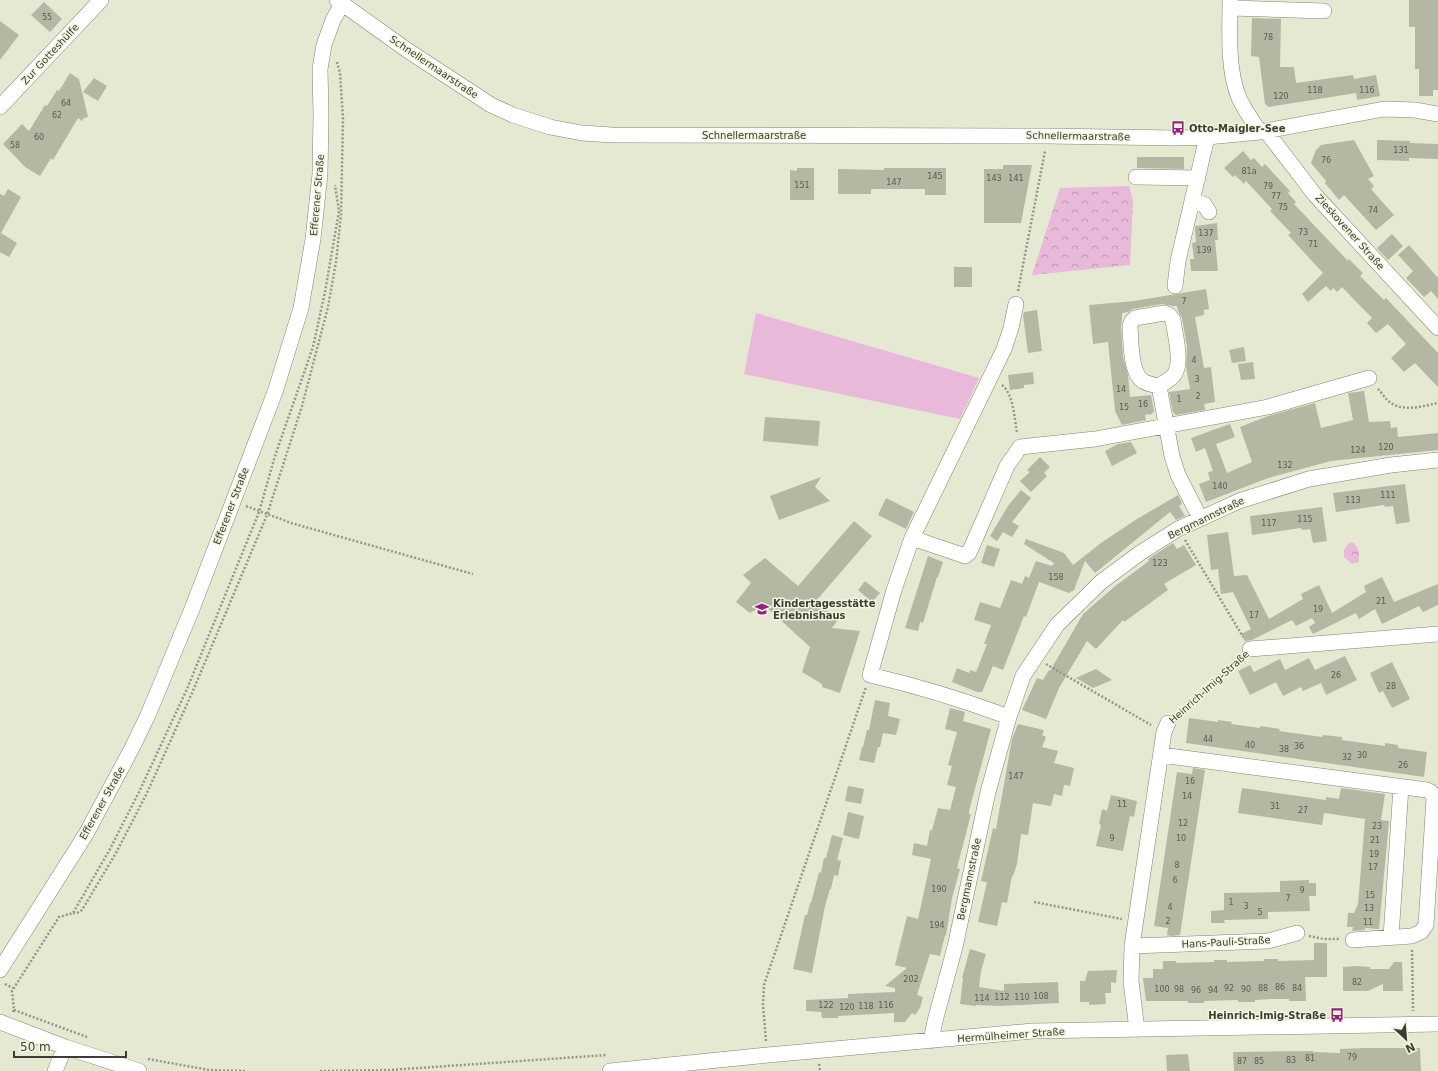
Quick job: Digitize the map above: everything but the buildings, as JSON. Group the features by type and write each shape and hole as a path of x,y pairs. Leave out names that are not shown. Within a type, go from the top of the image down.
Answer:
{"street":[{"name":"Zur Gotteshülfe","path":"0,107 100,0"},
{"name":"Schnellermaarstraße","path":"340,2 408,50 491,105 513,115 550,127 582,133 612,135 1047,136 1176,138 1263,132 1384,109 1415,110 1438,114"},
{"name":"Efferener Straße","path":"0,970 86,834 148,715 275,392 301,308 313,239 320,174 320,69 324,45 340,2"},
{"path":"1230,4 1324,11"},
{"name":"Zieskovener Straße","path":"1230,4 1231,69 1239,96 1246,112 1315,195 1438,328"},
{"path":"1175,286 1178,261 1207,137"},
{"path":"1136,177 1198,178"},
{"path":"1193,202 1204,204 1209,212"},
{"path":"1009,717 956,698 870,675 894,590 912,538 1004,349 1011,328 1016,304"},
{"path":"1164,313 1169,315 1173,320 1178,360 1177,370 1173,376 1159,386 1143,381 1137,374 1134,366 1130,326 1135,318 1164,313"},
{"path":"912,538 965,556 969,553 1007,466 1020,447 1095,439 1268,407 1369,378"},
{"path":"1159,386 1165,425 1178,476 1200,518"},
{"name":"Bergmannstraße","path":"932,1041 935,1021 955,947 988,792 1009,717 1023,676 1057,625 1101,582 1140,553 1178,529 1239,501 1309,479 1363,469 1438,460"},
{"name":"Heinrich-Imig-Straße","path":"1250,650 1438,634"},
{"name":"Heinrich-Imig-Straße","path":"1137,1030 1131,981 1132,946 1166,727"},
{"path":"1161,754 1427,790 1431,792 1434,798 1426,925 1421,932 1412,936 1352,940"},
{"path":"1391,937 1400,787"},
{"name":"Hans-Pauli-Straße","path":"1132,946 1268,941 1297,933"},
{"path":"0,1022 65,1048 143,1065"},
{"name":"Hermülheimer Straße","path":"610,1071 767,1051 932,1041 1033,1031 1438,1024"},
{"path":"55,1071 65,1048"}],"path":[{"path":"1016,304 1047,136"},
{"path":"991,376 1006,388 1010,395 1020,447"},
{"path":"1369,378 1391,403 1400,407 1415,407 1438,403"},
{"path":"233,501 291,523 473,574"},
{"path":"1178,529 1250,650"},
{"name":"Heinrich-Imig-Straße","path":"1166,727 1250,650"},
{"path":"1034,658 1166,727"},
{"path":"767,1051 763,1005 764,986 870,675"},
{"path":"1034,902 1136,922"},
{"path":"1297,933 1324,939 1352,940"},
{"path":"1412,936 1413,1024"},
{"path":"0,982 13,988 14,1010 92,1039"},
{"path":"320,1071 390,1070 613,1055"},
{"path":"143,1065 246,1071"}],"green space":[{"path":"1129,186 1133,201 1130,265 1032,275 1060,188"},
{"path":"756,313 979,378 960,419 744,374"},
{"path":"1350,542 1355,544 1359,551 1359,562 1352,564 1344,557 1344,550"}],"place":[{"name":"Otto-Maigler-See","path":"1178,128"},
{"name":"Kindertagesstätte Erlebnishaus","path":"762,609"},
{"name":"Heinrich-Imig-Straße","path":"1337,1015"}]}
